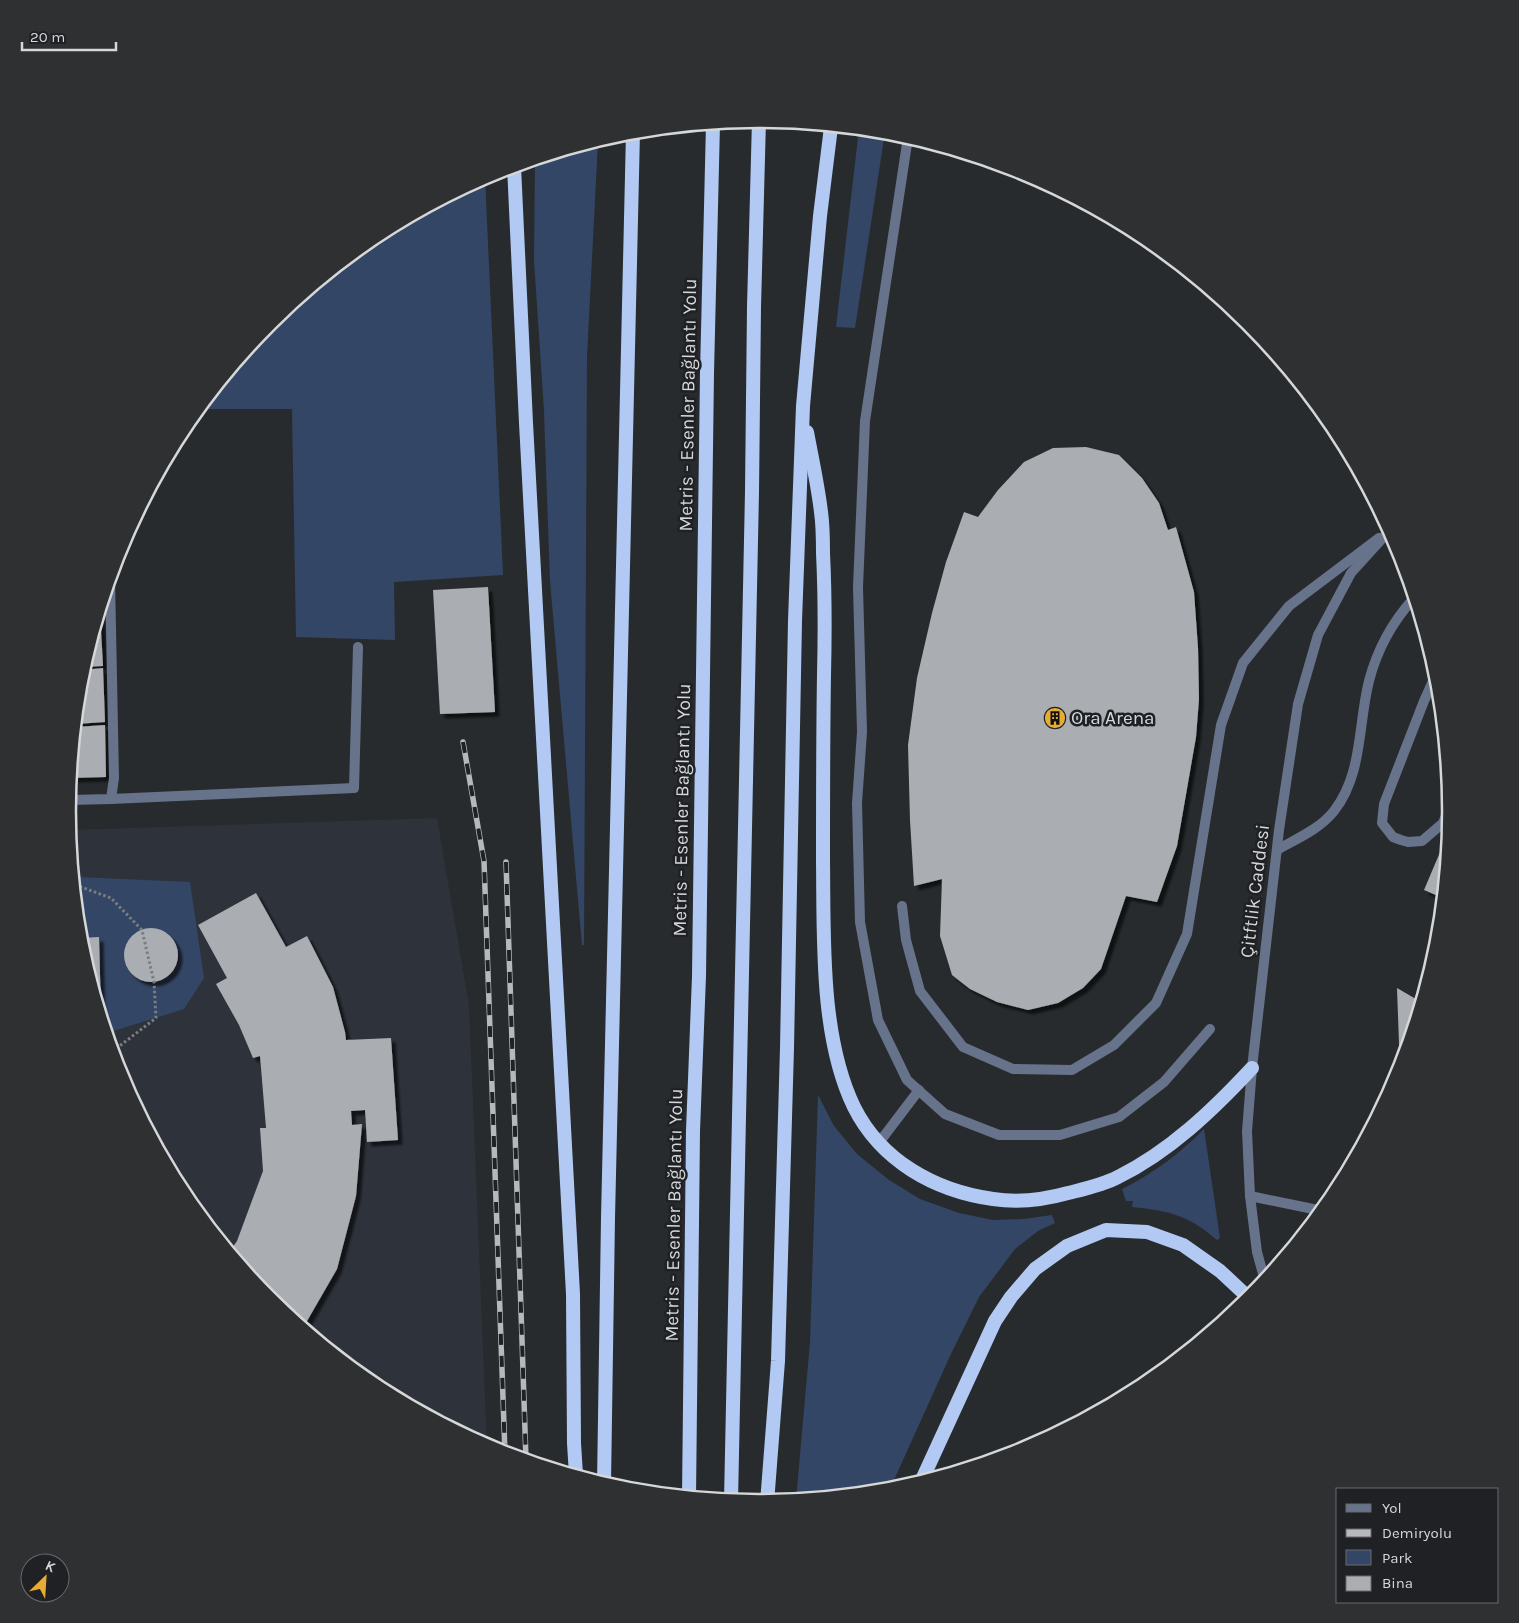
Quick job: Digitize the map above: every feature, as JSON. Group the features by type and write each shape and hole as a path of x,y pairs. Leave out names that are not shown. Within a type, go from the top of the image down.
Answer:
{"highway":[{"path":"731,1494 759,128"},
{"name":"Metris - Esenler Bağlantı Yolu","path":"689,1491 693,1131 699,967 707,373 713,130"},
{"path":"767,1495 778,1361 787,1048 795,620 803,406 820,216 830,132"},
{"path":"604,1476 632,140"},
{"path":"514,174 573,1294 576,1469"},
{"path":"803,406 822,514 826,602 822,780 826,980 834,1041 842,1079 855,1110 878,1144 903,1166 937,1184 970,1196 1009,1201 1042,1200 1115,1179 1146,1161 1222,1100 1252,1068"},
{"path":"925,1474 995,1321 1011,1297 1035,1269 1067,1246 1106,1230 1147,1232 1183,1244 1220,1271 1244,1294"}],"street":[{"path":"907,145 865,421 858,587 862,732 857,803 860,922 878,1020 907,1080 946,1114 999,1135 1060,1135 1120,1117 1164,1082 1210,1029"},
{"path":"902,906 906,940 920,991 963,1047 1013,1069 1072,1070 1114,1045 1156,1002 1187,934 1222,725 1243,663 1289,606 1384,535"},
{"name":"Çitftlik Caddesi","path":"1263,1273 1257,1252 1250,1196 1247,1131 1252,1068 1277,850 1298,704 1318,635 1351,573 1385,536"},
{"path":"110,600 114,778 111,799"},
{"path":"1277,850 1311,831 1332,813 1345,796 1354,772 1369,680 1378,654 1390,630 1409,603"},
{"path":"77,800 354,788 358,647"},
{"path":"1431,685 1384,804 1382,823 1393,836 1401,840 1414,842 1422,841 1443,822"},
{"path":"878,1144 919,1090"},
{"path":"1250,1196 1315,1209"}],"path":[{"path":"81,888 111,898 142,930 154,982 156,1018 119,1047"}],"shaded area":[{"path":"437,818 469,1005 487,1438 418,1403 380,1380 309,1325 276,1295 246,1262 191,1191 147,1114 128,1073 113,1031 89,945 82,901 77,830"}],"green space":[{"path":"858,135 884,140 855,328 836,327"},
{"path":"598,148 587,356 584,945 582,945 550,581 544,411 534,260 535,167"},
{"path":"485,186 503,575 394,582 395,640 296,637 292,409 208,409 246,361 276,328 344,269 380,243 418,220"},
{"path":"80,877 190,882 204,978 184,1009 113,1031 89,945"},
{"path":"818,1095 834,1126 857,1154 889,1180 920,1199 959,1213 993,1220 1024,1219 1052,1215 1055,1223 1038,1231 1015,1249 979,1297 893,1482 849,1489 797,1493 810,1342"},
{"path":"1204,1129 1220,1238 1217,1240 1197,1225 1178,1216 1157,1210 1132,1207 1133,1201 1126,1201 1122,1189 1145,1177 1165,1163"}],"building":[{"name":"Ora Arena","path":"1086,447 1119,455 1142,478 1159,503 1168,530 1176,527 1194,592 1199,699 1196,737 1177,846 1157,902 1126,896 1101,969 1083,988 1058,1003 1028,1010 997,1002 970,989 952,975 940,936 942,879 914,886 908,745 917,678 932,613 946,562 964,512 978,517 998,490 1024,462 1053,448"},
{"path":"488,587 495,712 440,714 433,590"},
{"path":"101,632 103,666 92,667"},
{"path":"103,668 105,722 82,724 89,678 91,669"},
{"path":"105,725 106,777 78,778 82,727"},
{"path":"1441,849 1437,896 1424,890"},
{"path":"256,893 286,947 307,936 333,987 346,1040 391,1038 398,1140 367,1142 365,1110 351,1111 352,1125 362,1124 356,1196 337,1269 306,1322 276,1295 233,1246 237,1241 263,1171 260,1128 266,1128 260,1056 253,1058 239,1025 216,984 227,978 198,925"},
{"path":"151,928 161,930 170,936 176,945 178,955 176,965 170,974 161,980 151,982 141,980 132,974 126,965 124,955 126,945 132,936 141,930"},
{"path":"99,937 100,989 89,945 88,938"},
{"path":"1397,988 1416,999 1399,1050"}],"railway":[{"path":"463,742 484,861 505,1445"},
{"path":"506,862 526,1453"}],"place":[{"name":"Ora Arena","path":"1055,718"}]}
